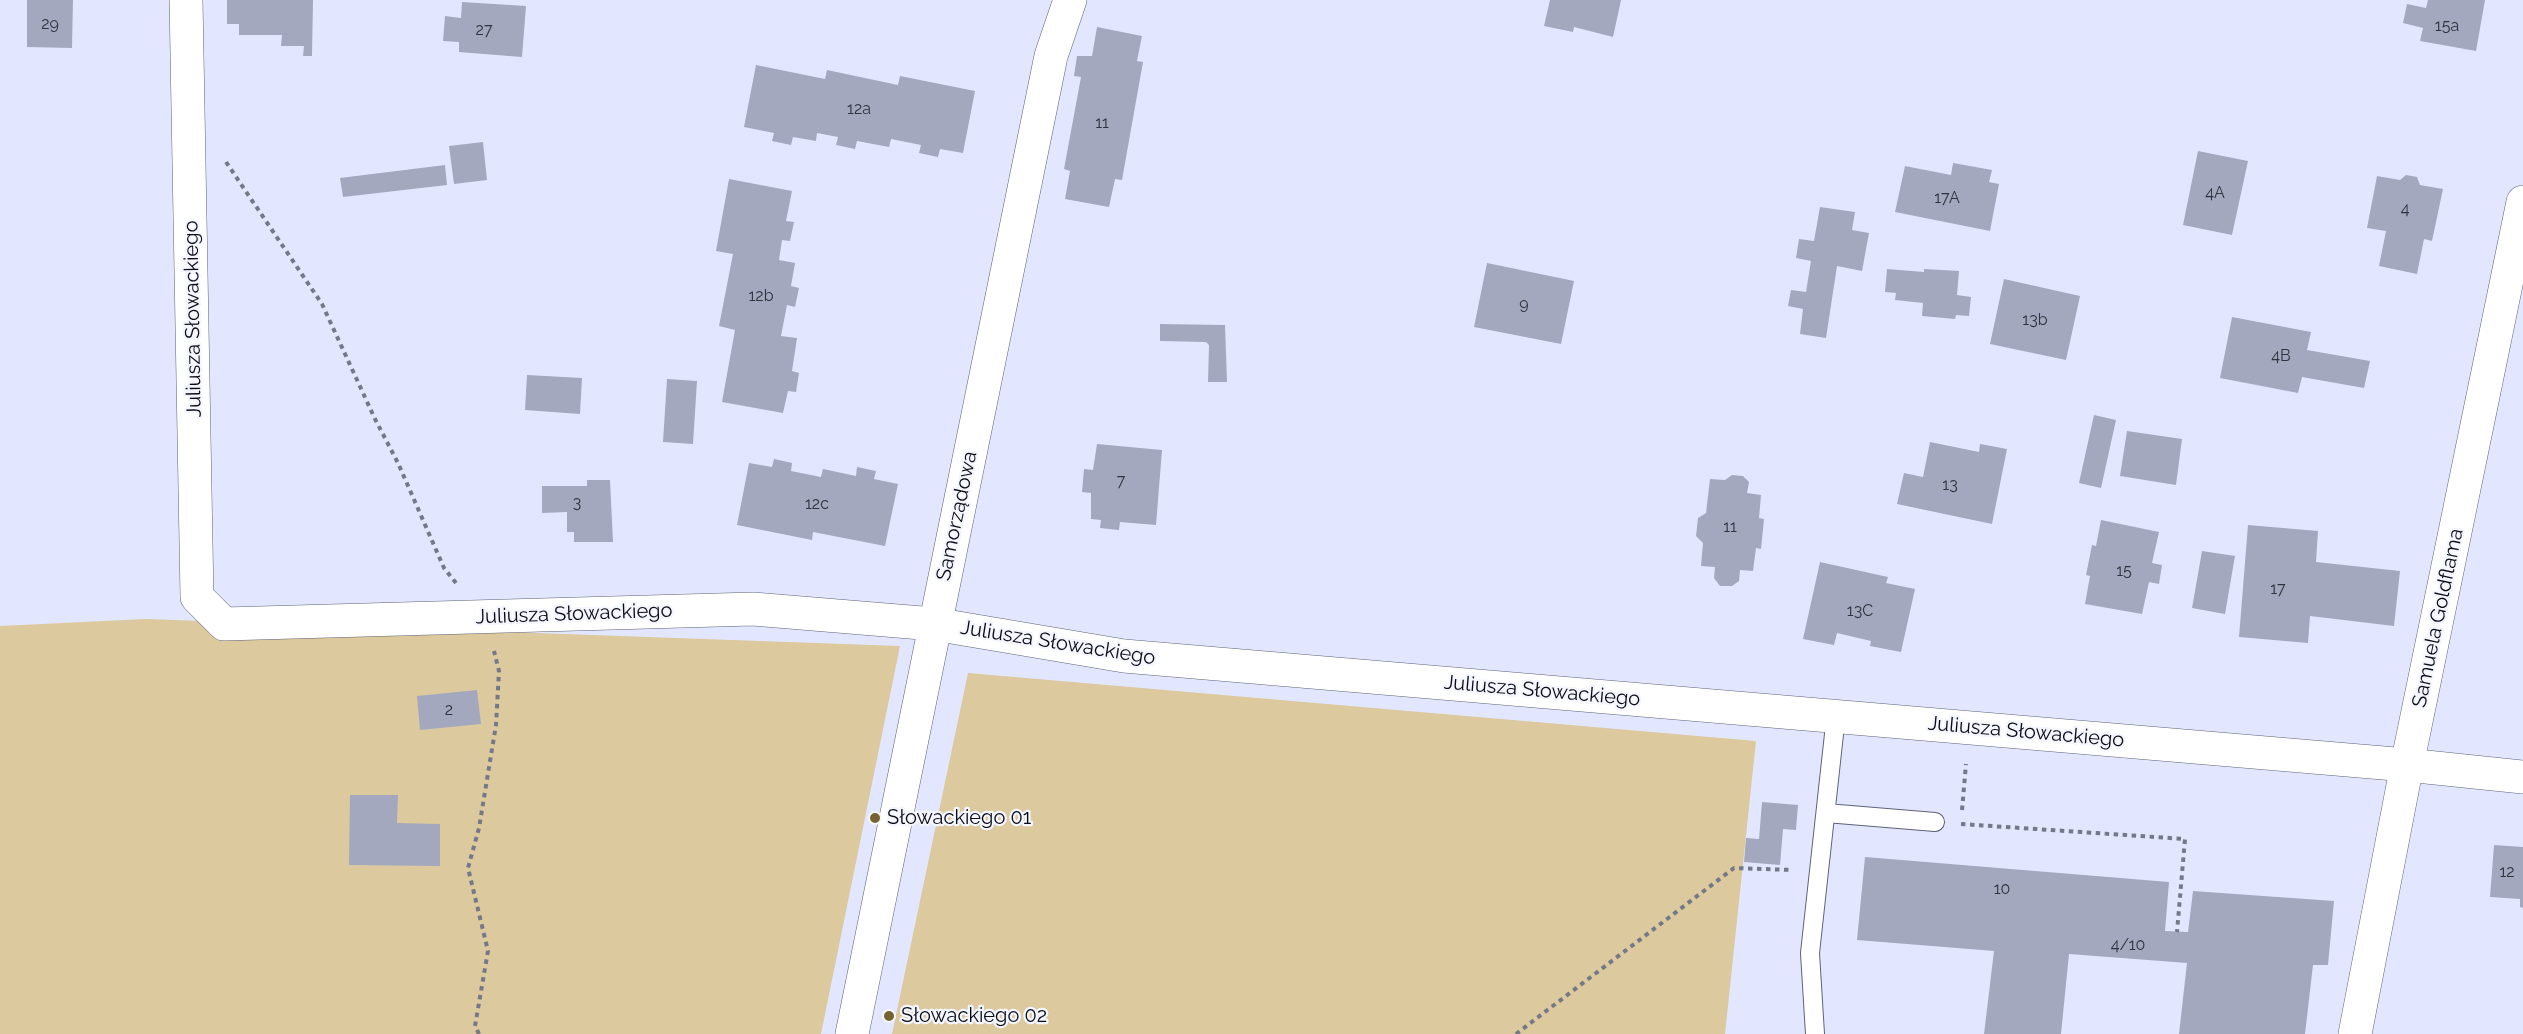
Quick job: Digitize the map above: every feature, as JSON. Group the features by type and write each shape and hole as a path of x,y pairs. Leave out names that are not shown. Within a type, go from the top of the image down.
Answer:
{"street":[{"name":"Juliusza Słowackiego","path":"186,0 197,597 224,624 753,609 934,624 1124,656 1968,727 2523,777"},
{"name":"Samorządowa","path":"852,1034 934,624 1052,56 1070,0"},
{"name":"Samuela Goldflama","path":"2355,1034 2407,765 2523,202"}],"lane":[{"path":"1815,1034 1810,953 1836,716"},
{"path":"1826,813 1935,822"}],"path":[{"path":"224,156 228,166 322,304 398,463 444,568 485,617 499,671 496,725 480,828 468,868 488,951 475,1026 479,1034"},
{"path":"1968,727 1961,824 2185,839 2177,932"},
{"path":"1516,1034 1734,868 1820,871"}],"shaded area":[{"path":"146,619 900,646 821,1034 0,1034 0,626"},
{"path":"968,673 1756,741 1725,1034 892,1034"}],"building":[{"path":"27,0 73,0 72,48 27,47"},
{"path":"227,0 313,0 312,56 303,56 304,46 281,46 282,35 239,35 239,24 227,24"},
{"path":"1550,0 1621,0 1613,37 1574,27 1573,32 1544,26"},
{"path":"2428,0 2485,0 2476,51 2420,41 2423,28 2403,23 2407,4 2426,8"},
{"path":"462,2 526,6 522,57 459,52 459,42 443,41 445,16 461,18"},
{"path":"1097,27 1142,36 1137,61 1143,62 1122,180 1115,179 1109,207 1065,199 1070,171 1064,169 1081,77 1074,76 1077,56 1092,56"},
{"path":"756,65 825,79 827,70 898,85 900,76 975,91 963,153 940,149 938,157 919,153 921,145 891,139 889,147 857,141 855,149 836,145 838,137 817,133 816,141 793,137 791,145 772,141 774,133 744,127"},
{"path":"483,142 487,180 454,184 449,146"},
{"path":"2198,151 2248,161 2232,235 2183,225"},
{"path":"1953,163 1992,170 1989,182 1999,184 1990,231 1895,212 1905,166 1951,175"},
{"path":"445,165 447,185 343,197 340,178"},
{"path":"2406,175 2417,177 2420,185 2443,189 2432,241 2424,239 2417,274 2379,266 2386,231 2367,228 2377,176 2400,180"},
{"path":"729,179 792,191 786,221 794,222 790,241 782,240 779,260 795,263 791,286 799,288 795,307 787,305 781,336 797,338 792,371 799,373 796,392 788,391 783,413 722,402 735,330 719,326 733,254 716,251"},
{"path":"1820,207 1855,212 1852,230 1869,233 1862,271 1837,266 1826,338 1800,334 1803,309 1788,306 1791,290 1806,292 1811,261 1796,258 1799,239 1814,241"},
{"path":"1487,263 1574,281 1561,344 1474,327"},
{"path":"1887,269 1924,272 1924,269 1959,271 1957,295 1971,297 1969,316 1956,315 1955,319 1922,316 1923,303 1895,300 1896,293 1885,292"},
{"path":"2004,279 2080,296 2066,360 1990,344"},
{"path":"2232,317 2311,332 2307,350 2370,361 2364,388 2302,377 2298,393 2220,378"},
{"path":"1160,324 1225,325 1227,382 1208,382 1209,345 1206,342 1160,341"},
{"path":"527,375 582,378 580,414 525,410"},
{"path":"667,379 697,381 693,444 663,442"},
{"path":"2094,415 2116,420 2101,488 2079,483"},
{"path":"2127,431 2182,439 2176,485 2120,476"},
{"path":"1930,442 1979,452 1980,444 2007,449 1992,524 1897,504 1904,473 1923,477"},
{"path":"1097,444 1162,450 1156,525 1120,522 1119,530 1100,528 1101,520 1091,519 1091,493 1082,492 1084,469 1093,470"},
{"path":"774,459 792,463 791,471 821,477 823,469 856,476 857,467 876,471 874,479 898,484 885,546 813,532 812,540 737,525 749,463 772,467"},
{"path":"1732,475 1743,476 1749,482 1747,493 1761,495 1759,518 1764,519 1761,549 1756,548 1753,571 1740,570 1739,581 1732,586 1720,586 1714,578 1715,567 1701,566 1703,543 1696,536 1698,518 1706,513 1710,479 1725,480"},
{"path":"587,480 610,480 613,542 574,542 574,532 567,532 567,512 542,513 542,486 587,486"},
{"path":"2101,520 2159,532 2152,563 2162,565 2159,584 2149,582 2142,614 2085,604 2090,576 2086,575 2092,545 2096,546"},
{"path":"2248,525 2318,531 2316,562 2400,571 2394,626 2310,616 2308,643 2239,637"},
{"path":"2202,551 2235,556 2225,614 2192,608"},
{"path":"1820,562 1888,577 1886,583 1915,589 1901,652 1870,646 1871,641 1837,633 1834,645 1803,639"},
{"path":"477,690 481,724 420,730 417,696"},
{"path":"350,795 398,795 397,823 440,824 440,866 349,865"},
{"path":"1762,802 1798,805 1796,830 1783,829 1780,865 1744,862 1746,838 1759,839"},
{"path":"2494,845 2523,847 2523,908 2520,907 2520,899 2490,897"},
{"path":"1865,857 2169,882 2165,931 2188,932 2193,891 2334,901 2328,965 2313,965 2305,1034 2179,1034 2187,963 2069,954 2061,1034 1984,1034 1994,951 1857,940"}],"place":[{"name":"Słowackiego 01","path":"875,818"},
{"name":"Słowackiego 02","path":"889,1016"}]}
